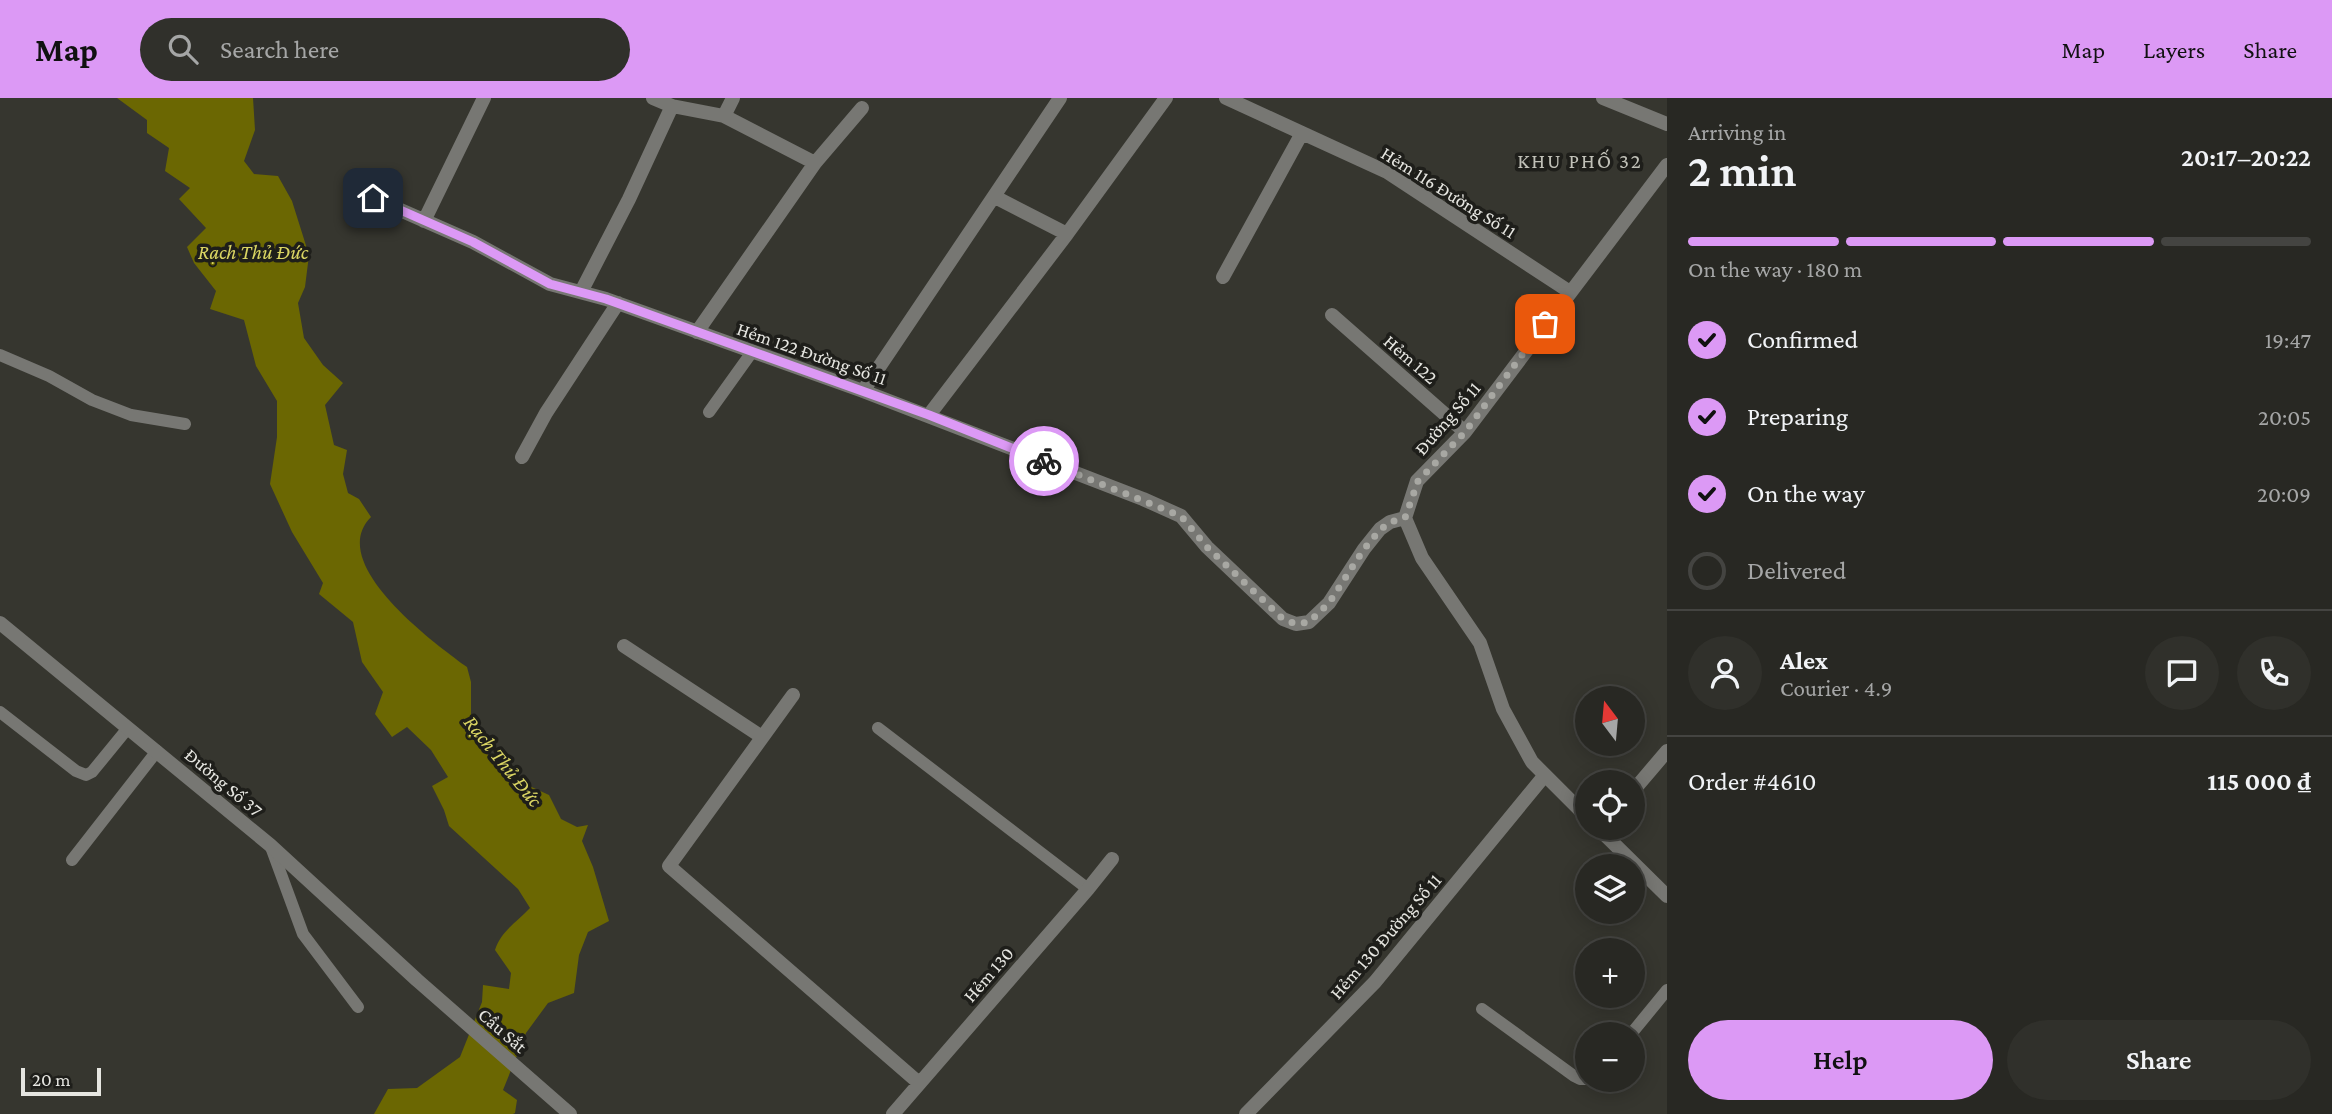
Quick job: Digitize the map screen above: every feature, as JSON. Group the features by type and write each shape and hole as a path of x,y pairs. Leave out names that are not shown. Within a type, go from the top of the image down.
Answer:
{"street":[{"path":"424,220 484,98"},
{"path":"653,98 672,106 723,116 815,163"},
{"path":"723,116 733,98"},
{"path":"863,391 1060,98"},
{"path":"929,415 1067,234 1166,98"},
{"name":"Hẻm 116 Đường Số 11","path":"1226,98 1387,172 1570,292"},
{"path":"1602,98 1667,124"},
{"path":"581,292 629,199 672,106"},
{"path":"697,332 815,163 862,108"},
{"path":"1223,277 1302,133"},
{"name":"Đường Số 11","path":"1405,518 1418,481 1465,432 1667,165"},
{"path":"995,197 1067,234"},
{"name":"Hẻm 122 Đường Số 11","path":"373,198 473,242 550,284 618,303 929,415 1181,516 1207,547 1283,619 1296,624 1309,622 1329,603 1364,549 1380,530 1390,522 1405,518"},
{"path":"522,457 545,413 618,303"},
{"name":"Hẻm 122","path":"1332,315 1465,432"},
{"path":"1405,518 1422,558 1480,643 1503,709 1532,761 1575,805"},
{"name":"Đường Số 37","path":"0,623 270,845 416,980"},
{"path":"624,646 762,737"},
{"path":"793,695 670,866 919,1083"},
{"path":"1645,777 1667,751"},
{"name":"Hẻm 130 Đường Số 11","path":"1246,1114 1375,982 1545,775"},
{"path":"1611,840 1667,896"},
{"name":"Hẻm 130","path":"893,1114 1112,859"},
{"name":"Cầu Sắt","path":"416,980 564,1112"}],"lane":[{"path":"709,412 752,352"},
{"path":"0,355 131,415 184,424"},
{"path":"0,712 76,771 86,775 92,772 128,728"},
{"path":"878,728 1088,889"},
{"path":"72,860 157,751"},
{"path":"270,845 303,934 358,1007"},
{"path":"1641,1022 1667,990"},
{"path":"1482,1009 1575,1077"}],"water":[{"name":"Rạch Thủ Đức","path":"117,98 253,98 255,130 244,161 254,174 278,176 292,201 309,255 305,287 298,303 304,338 323,365 343,383 325,405 334,445 347,450 343,474 348,493 359,499 371,517 361,536 362,556 372,578 410,621 467,667 471,682 471,716 488,755 512,778 549,795 561,819 577,827 588,825 582,841 593,867 609,921 588,932 579,955 574,993 548,1003 526,1033 503,1090 517,1100 513,1114 374,1114 388,1089 417,1088 460,1057 482,1002 483,985 509,989 511,973 495,950 505,932 530,908 518,889 449,826 432,786 448,777 431,750 407,727 392,737 375,714 383,692 362,662 353,622 319,594 323,583 292,532 270,484 277,437 277,401 256,366 244,320 210,309 216,291 194,263 187,247 206,228 179,199 190,188 165,171 169,148 147,133 147,120"}],"way so far":[{"path":"1044,461 1181,516 1207,547 1283,619 1296,624 1309,622 1329,603 1364,549 1380,530 1390,522 1405,518 1418,481 1465,432 1545,324"}],"district":[{"name":"KHU PHỐ 32","path":"1580,161"}],"route":[{"path":"373,198 473,242 550,284 606,299 863,391 1044,461"}]}
